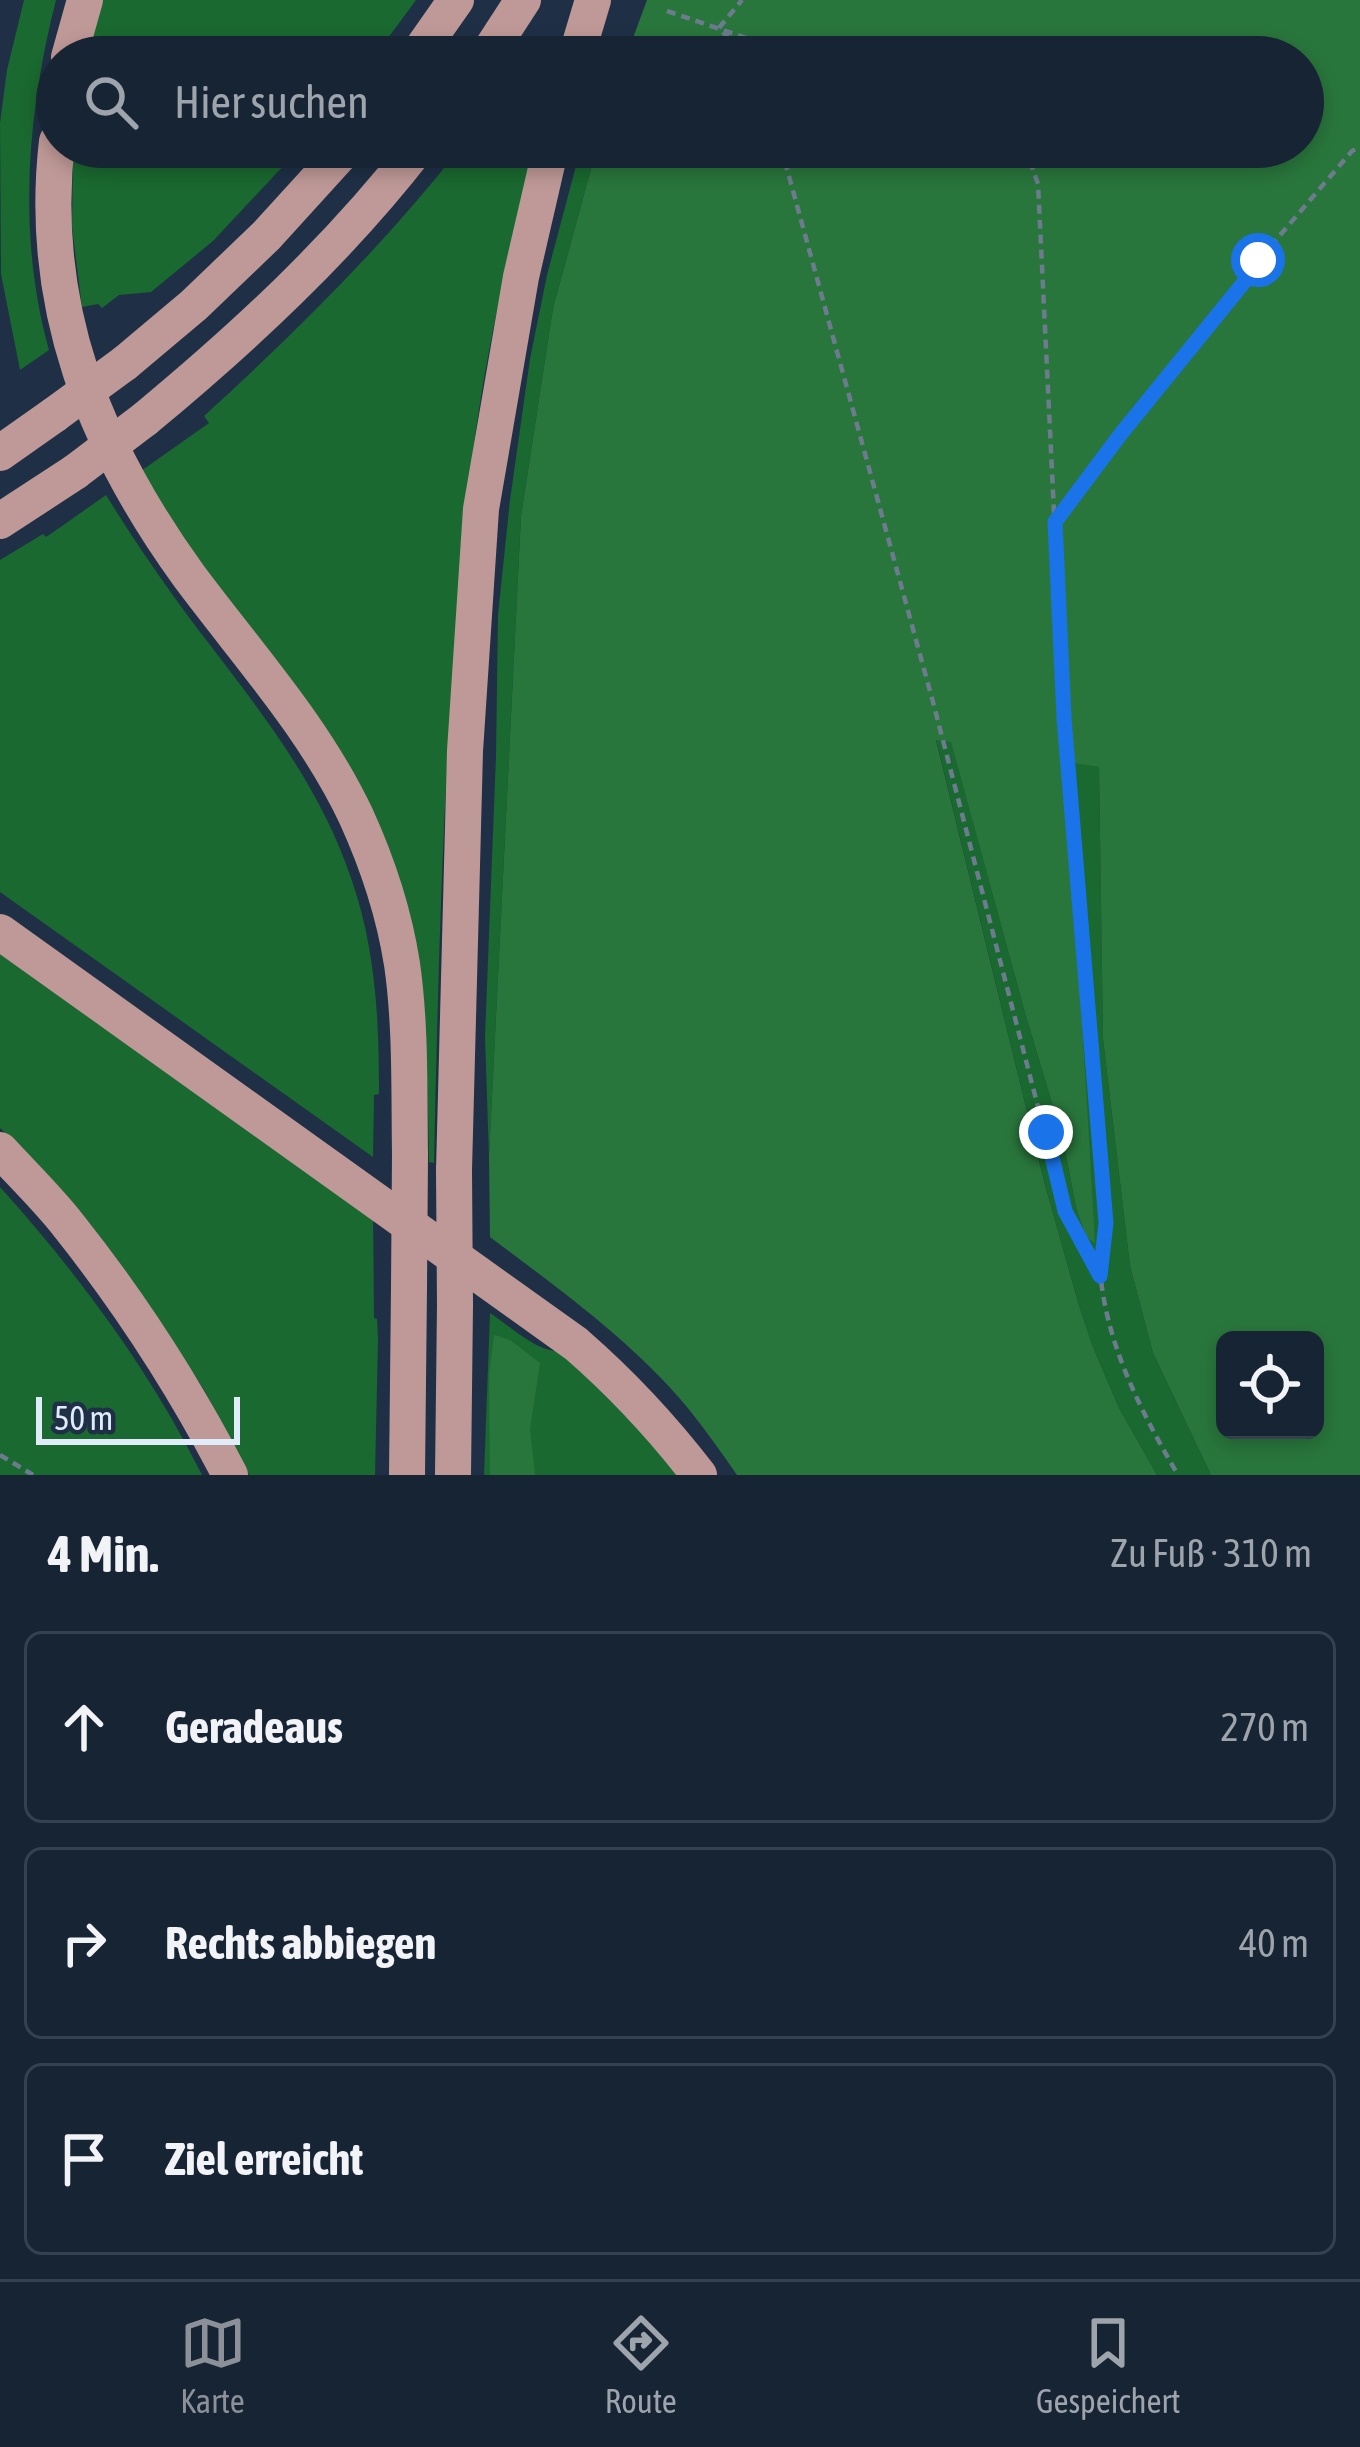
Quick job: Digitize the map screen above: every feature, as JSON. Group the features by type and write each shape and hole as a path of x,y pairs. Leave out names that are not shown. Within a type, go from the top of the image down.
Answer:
{"highway":[{"path":"75,36 85,0"},
{"path":"431,36 456,0"},
{"path":"500,36 523,0"},
{"path":"582,36 593,0"},
{"path":"55,168 58,276 65,319 99,422 127,483 333,773 373,856 390,907 402,964 407,1034 407,1475"},
{"path":"0,453 125,363 194,305 267,236 328,168"},
{"path":"0,521 76,472 220,356 308,273 400,168"},
{"path":"453,1475 454,1171 465,751 481,509 520,277 545,168"},
{"path":"0,932 576,1344 616,1379 699,1475"},
{"path":"0,1150 65,1222 127,1302 192,1402 230,1475"}],"path":[{"path":"719,28 742,0"},
{"path":"667,11 742,36"},
{"path":"719,28 726,36"},
{"path":"1055,522 1258,260 1360,147"},
{"path":"787,168 933,702 1065,1211 1100,1276"},
{"path":"1032,168 1038,184 1064,718 1106,1223 1100,1276 1109,1325 1126,1376 1178,1475"},
{"path":"0,1455 33,1475"}],"green space":[{"path":"24,0 56,0 48,36 36,36 30,175 33,263 49,350 20,370 1,274 0,123"},
{"path":"101,0 416,0 389,36 92,36"},
{"path":"647,0 1360,0 1360,1475 1211,1475 1153,1353 1130,1266 1103,1039 1099,767 1067,762 1095,1243 1086,1237 1076,1207 1063,1140 951,742 936,740 1078,1302 1119,1408 1157,1475 737,1475 687,1407 643,1360 490,1237 489,1157 521,516 553,308 591,168 1324,168 1324,36 634,36"},
{"path":"73,168 281,168 213,241 151,292 119,295 102,308 98,304 82,307 72,227"},
{"path":"444,168 531,168 477,420 463,548 445,812 434,1163 429,1162 416,949 141,471 209,423 204,416 401,219"},
{"path":"575,168 591,168 553,308 521,516 489,1157 485,1037 498,615 530,359"},
{"path":"106,495 290,756 339,845 366,931 374,985 379,1094 374,1095 373,1157 0,892 0,560 43,534 46,537"},
{"path":"936,739 951,741 1063,1140 1076,1207 1094,1242 1067,761 1099,767 1103,1039 1130,1266 1153,1353 1211,1475 1157,1475 1119,1408 1093,1347 1045,1185"},
{"path":"0,941 373,1206 378,1339 375,1475 249,1475 203,1388 139,1291 0,1128"},
{"path":"0,1187 111,1324 202,1475 0,1475"},
{"path":"490,1313 538,1346 569,1350 687,1475 484,1475"},
{"path":"494,1335 510,1340 540,1363 530,1429 535,1475 490,1475 489,1376"}],"route":[{"path":"1046,1132 1065,1211 1100,1276 1106,1223 1064,718 1055,522 1258,260"}]}
